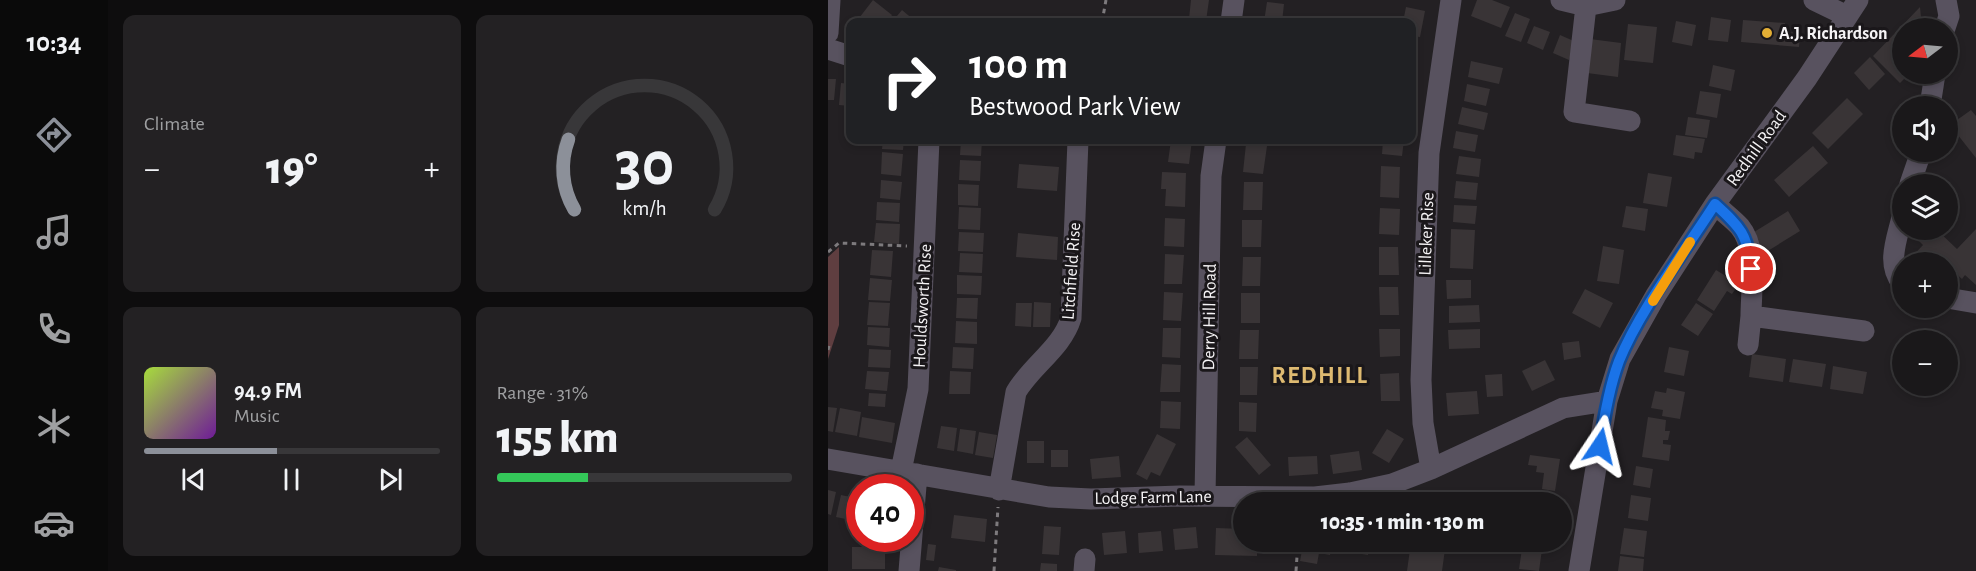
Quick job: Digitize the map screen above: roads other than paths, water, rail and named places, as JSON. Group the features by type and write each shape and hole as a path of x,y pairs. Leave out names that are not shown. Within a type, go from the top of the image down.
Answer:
{"street":[{"path":"828,33 830,0"},
{"path":"1232,18 1234,0"},
{"name":"Lilleker Rise","path":"1431,469 1423,423 1421,380 1429,153 1451,0"},
{"path":"1561,0 1586,6 1615,0"},
{"path":"1814,0 1853,8"},
{"path":"1946,0 1948,18"},
{"path":"1586,6 1574,112 1630,121"},
{"name":"Redhill Road","path":"1579,571 1607,401 1620,359 1715,204 1807,78 1853,8"},
{"path":"828,49 846,55"},
{"name":"Houldsworth Rise","path":"909,571 909,472 918,389 929,144"},
{"name":"Litchfield Rise","path":"999,490 1016,392 1024,378 1060,340 1071,318 1078,144"},
{"name":"Derry Hill Road","path":"1205,496 1211,176 1215,144"},
{"path":"1715,204 1740,228 1746,237 1749,249 1751,316 1748,345"},
{"path":"1958,300 1976,303"},
{"path":"1751,316 1864,331"},
{"name":"Lodge Farm Lane","path":"828,459 999,490 1091,499 1205,496 1298,498 1350,493 1392,484 1431,469 1563,408 1607,401"}],"place":[{"name":"A.J. Richardson","path":"1767,33"}],"district":[{"name":"REDHILL","path":"1320,375"}]}
